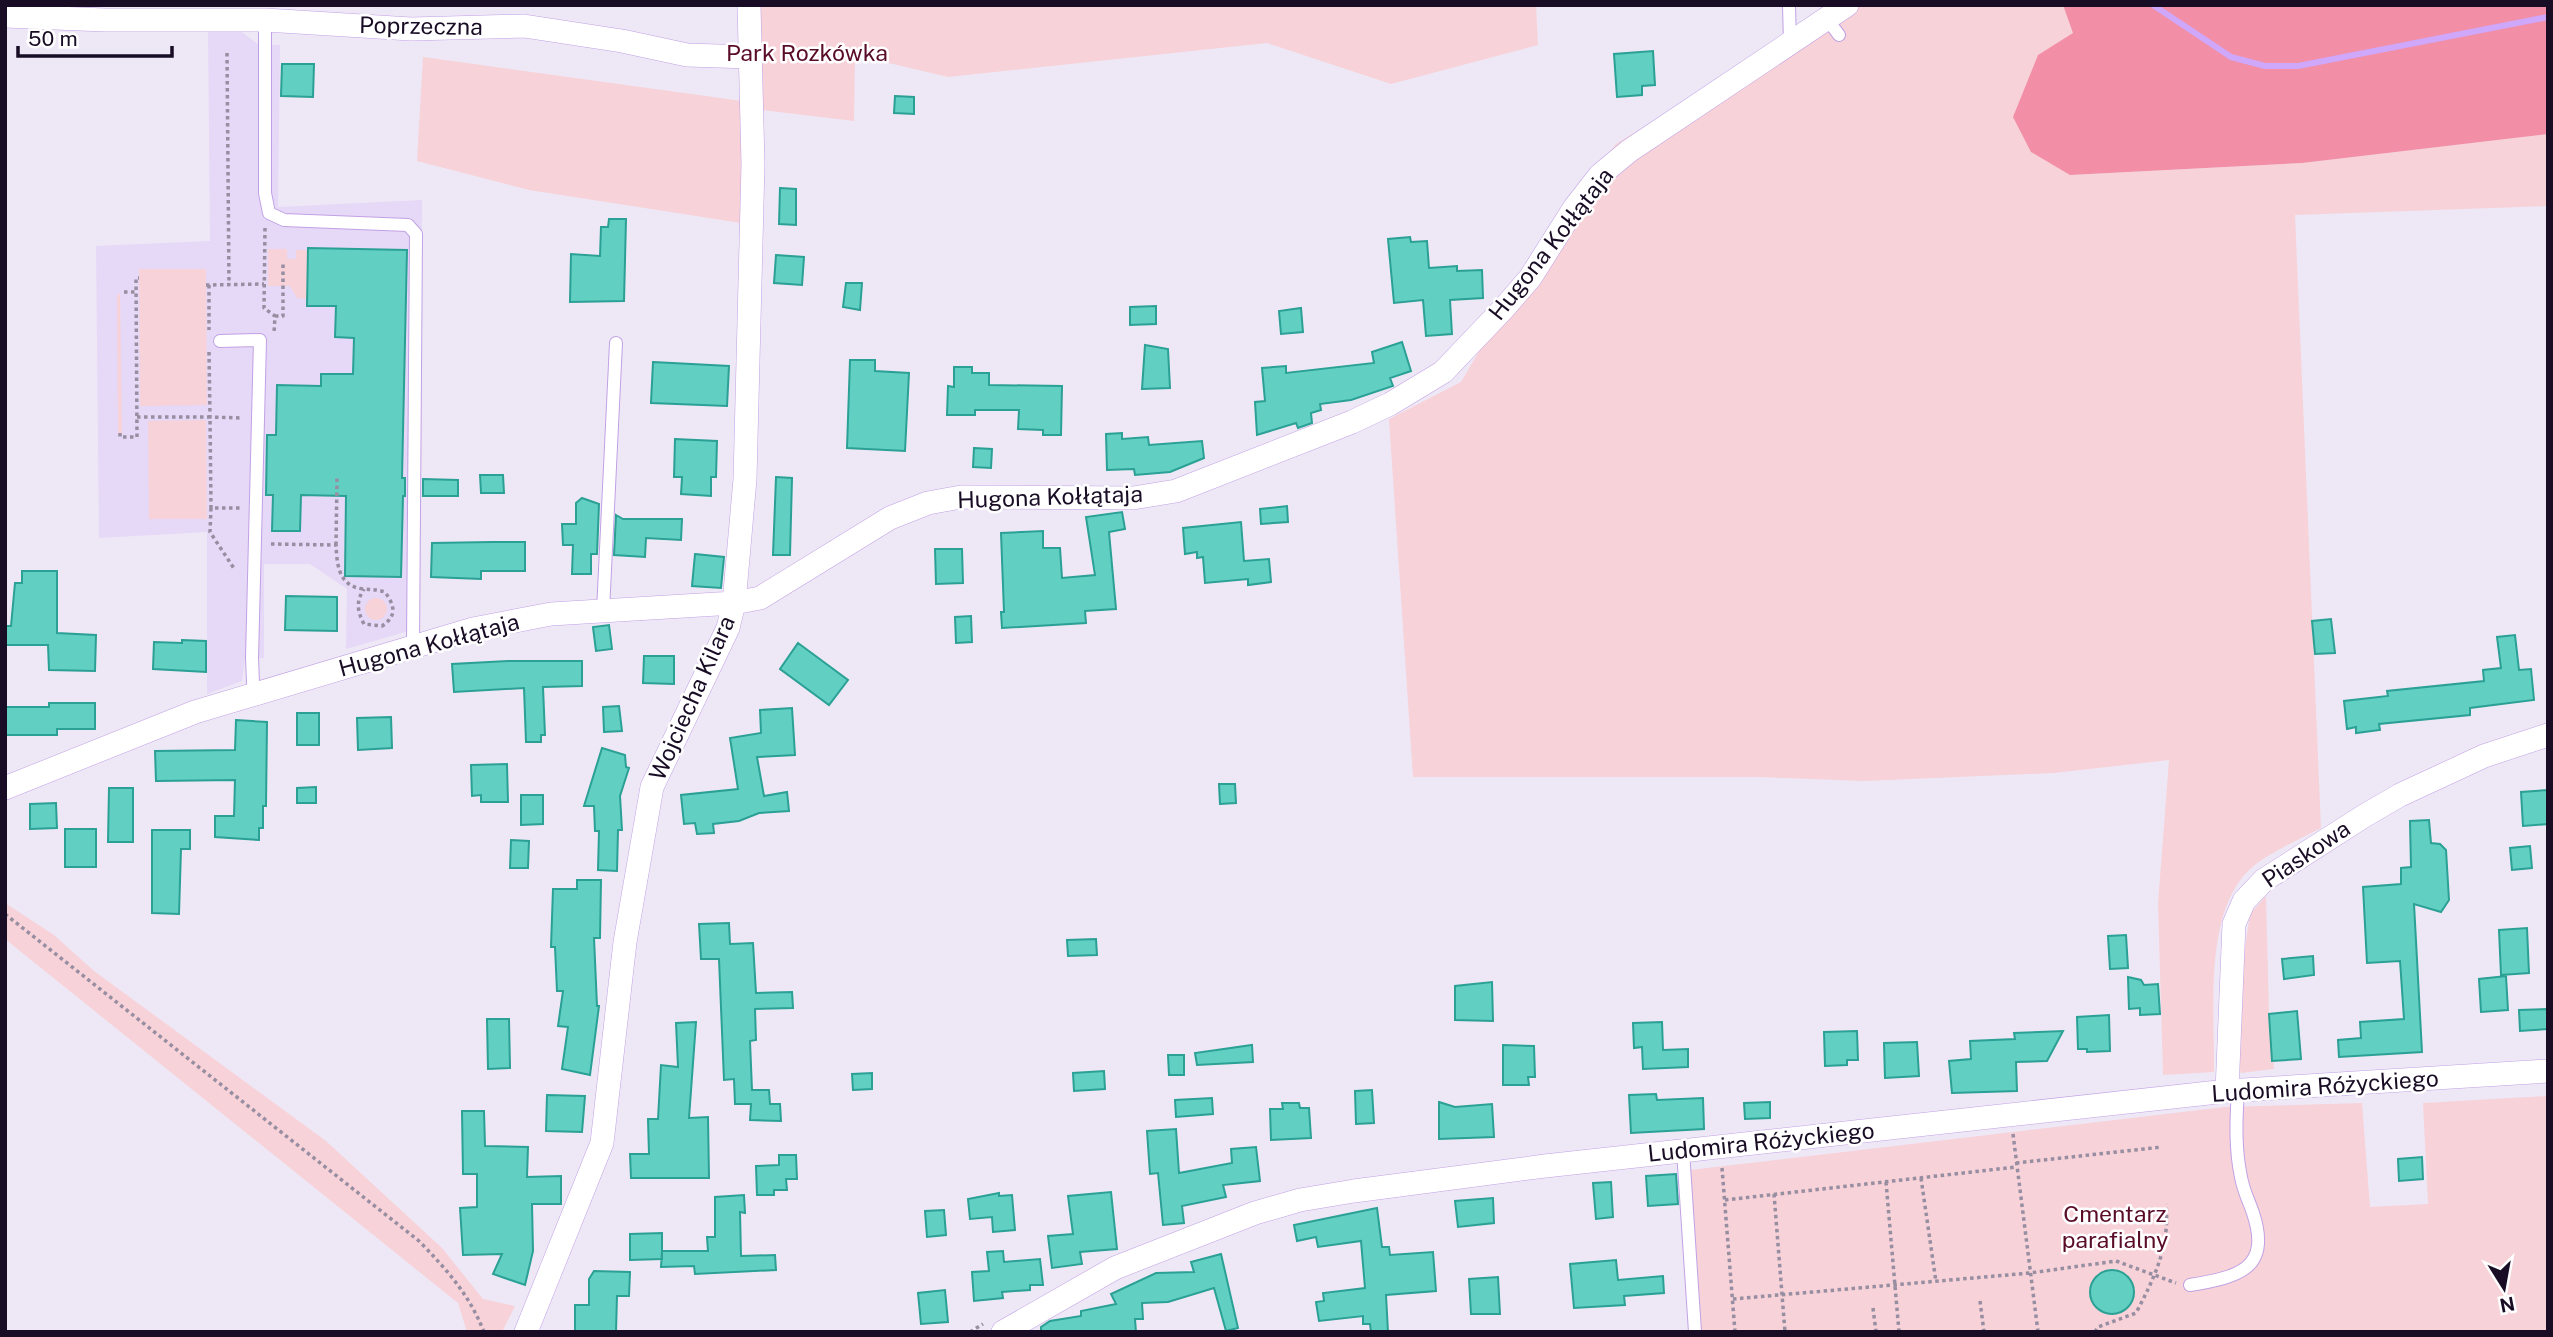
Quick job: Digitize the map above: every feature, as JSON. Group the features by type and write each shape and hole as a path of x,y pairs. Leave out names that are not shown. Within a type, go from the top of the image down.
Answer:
{"street":[{"name":"Wojciecha Kilara","path":"526,1332 602,1143 625,943 652,787 727,628 734,603 745,479 753,164 749,5"},
{"name":"Hugona Kołłątaja","path":"5,788 195,712 473,629 525,619 734,603 761,598 890,518 928,503 961,498 1133,498 1176,491 1352,422 1390,404 1443,372 1530,278 1600,175 1629,151 1790,44 1833,27 1847,5"},
{"name":"Poprzeczna","path":"5,16 104,20 264,20 411,29 524,26 622,41 687,55 750,57"},
{"name":"Piaskowa","path":"2233,1091 2234,924 2244,901 2263,880 2400,795 2484,756 2548,734"},
{"name":"Ludomira Różyckiego","path":"1003,1332 1115,1268 1255,1213 1300,1200 1545,1166 2233,1091 2548,1071"}],"lane":[{"path":"1788,5 1790,44"},
{"path":"264,20 265,193 269,213 284,220 408,225 415,234 413,647"},
{"path":"215,339 260,340 252,658 253,683 257,693"},
{"path":"603,611 616,343"},
{"path":"2190,1285 2225,1279 2244,1270 2257,1256 2260,1237 2241,1179 2233,1091"},
{"path":"1683,1152 1695,1332"}],"path":[{"path":"228,53 229,285"},
{"path":"215,339 207,285 264,284 265,217 269,213"},
{"path":"275,316 283,316 284,261"},
{"path":"120,433 120,437 136,437 136,278 139,278"},
{"path":"124,292 136,292"},
{"path":"209,351 210,533 235,570"},
{"path":"136,417 248,418"},
{"path":"337,478 337,570 344,580 364,589 374,588 385,592 394,610 391,620 382,626 364,624 359,615 358,598 364,589"},
{"path":"211,508 247,508"},
{"path":"255,544 336,545"},
{"path":"5,914 357,1196 419,1241 457,1281 474,1305 484,1332"},
{"path":"2011,1128 2038,1332"},
{"path":"1725,1200 2162,1147"},
{"path":"1722,1160 1735,1332"},
{"path":"1921,1178 1936,1282"},
{"path":"1886,1182 1899,1332"},
{"path":"1774,1195 1785,1332"},
{"path":"2095,1332 2098,1327 2136,1313 2157,1275 2166,1241 2166,1204"},
{"path":"1732,1299 2030,1273 2116,1261 2190,1285"},
{"path":"1980,1301 1984,1332"},
{"path":"1873,1308 1876,1332"}],"shaded area":[{"path":"2063,5 2548,5 2548,134 2302,163 2070,175 2031,152 2013,117 2038,55 2073,33"},
{"path":"208,29 239,30 259,45 280,45 278,207 422,200 419,628 346,649 347,589 310,564 264,564 264,658 245,658 242,681 207,694 207,532 99,538 96,246 210,241"}],"green space":[{"name":"Park Rozkówka","path":"755,5 1536,5 1538,45 1391,84 1267,43 948,77 855,55 854,121 761,110"},
{"path":"1833,5 2063,5 2074,33 2038,55 2071,175 2302,163 2548,134 2548,206 2295,215 2321,828 2256,864 2239,882 2227,905 2215,960 2214,1072 2163,1075 2158,903 2169,760 2054,773 1864,781 1759,777 1413,777 1389,419 1461,382 1553,225 1616,144 1769,50"},
{"path":"423,57 742,101 741,223 529,190 417,161"},
{"path":"268,249 287,249 287,259 296,259 296,250 307,250 307,299 297,298 290,286 268,286"},
{"path":"139,269 206,269 207,405 140,406"},
{"path":"120,294 122,433 118,433 117,295"},
{"path":"206,420 207,519 149,519 148,421"},
{"path":"372,598 380,598 387,605 387,613 380,620 372,620 365,613 365,605"},
{"path":"2266,896 2269,1014 2274,1069 2241,1073 2236,1062 2239,988 2250,914"},
{"path":"5,903 54,935 94,971 326,1141 442,1248 483,1299 515,1306 502,1332 467,1332 458,1303 5,939"},
{"name":"Cmentarz parafialny","path":"2548,1096 2548,1332 1700,1332 1690,1170 2225,1107 2362,1103 2370,1207 2428,1204 2423,1103"}],"building":[{"path":"1653,51 1655,85 1642,86 1642,95 1617,97 1614,54"},
{"path":"282,64 314,64 313,97 281,96"},
{"path":"895,96 914,97 914,114 894,113"},
{"path":"780,188 796,189 796,225 779,224"},
{"path":"609,219 626,219 624,301 570,302 571,254 600,256 601,227 608,227"},
{"path":"1410,237 1411,242 1427,241 1429,268 1457,266 1457,271 1482,270 1483,298 1450,300 1452,334 1426,336 1423,300 1394,303 1388,239"},
{"path":"308,248 407,250 402,478 405,478 405,496 401,577 345,576 346,496 301,495 300,531 272,531 273,495 266,495 267,435 276,435 277,385 321,386 321,374 353,374 354,338 335,337 336,306 307,306"},
{"path":"776,255 804,257 802,285 774,283"},
{"path":"846,283 862,283 860,310 843,307"},
{"path":"1156,306 1156,324 1130,325 1130,307"},
{"path":"1301,308 1303,332 1281,334 1279,311"},
{"path":"1402,342 1411,371 1390,378 1393,386 1351,400 1320,404 1321,410 1311,413 1312,423 1298,428 1296,423 1257,435 1255,402 1265,401 1262,368 1286,366 1286,373 1374,363 1372,352"},
{"path":"1145,345 1168,349 1170,388 1142,389"},
{"path":"850,360 875,360 875,371 909,373 905,451 847,448"},
{"path":"653,362 729,366 727,406 651,403"},
{"path":"954,367 972,367 972,373 989,373 989,385 1062,386 1061,435 1043,435 1043,430 1018,429 1019,410 975,410 975,415 947,415 948,386 954,387"},
{"path":"1122,433 1122,439 1148,437 1149,445 1202,441 1204,458 1170,472 1135,475 1134,469 1107,470 1106,434"},
{"path":"675,439 717,441 716,477 711,477 711,496 681,494 682,477 674,477"},
{"path":"974,448 992,449 991,468 973,467"},
{"path":"480,475 503,475 504,493 481,493"},
{"path":"776,477 792,478 790,555 773,555"},
{"path":"423,479 458,480 458,496 423,496"},
{"path":"582,498 599,504 597,554 591,554 591,574 572,574 573,545 563,545 562,524 576,524 576,503"},
{"path":"1287,506 1288,522 1261,524 1260,509"},
{"path":"1122,512 1125,529 1109,532 1116,609 1085,611 1086,623 1002,628 1001,612 1004,612 1001,533 1043,531 1043,548 1060,548 1062,578 1095,575 1086,517"},
{"path":"616,515 623,519 682,519 681,540 646,538 645,557 614,555"},
{"path":"1241,522 1244,561 1269,559 1271,582 1248,585 1248,579 1205,583 1203,557 1197,558 1197,552 1185,554 1183,528"},
{"path":"525,542 525,571 481,571 481,579 431,577 432,543"},
{"path":"935,549 962,549 963,583 936,584"},
{"path":"695,554 724,557 721,588 692,586"},
{"path":"22,571 57,571 57,633 96,635 95,671 49,670 48,645 5,645 5,626 11,626 15,583 22,583"},
{"path":"286,596 337,597 337,631 285,630"},
{"path":"971,616 972,642 956,643 955,617"},
{"path":"2331,619 2335,653 2315,654 2312,621"},
{"path":"609,625 612,649 596,651 593,627"},
{"path":"2515,635 2519,670 2531,669 2534,700 2470,708 2470,715 2379,724 2380,730 2356,733 2356,727 2347,729 2344,701 2388,696 2387,691 2484,681 2483,670 2501,668 2497,637"},
{"path":"182,640 206,641 206,672 153,669 154,642 182,643"},
{"path":"798,643 848,680 829,705 780,669"},
{"path":"644,656 674,656 674,684 643,683"},
{"path":"582,661 582,686 543,687 545,735 541,735 541,742 526,742 524,688 454,692 452,664"},
{"path":"49,703 95,703 95,729 57,729 57,735 5,735 5,707 49,707"},
{"path":"619,706 622,731 604,732 603,707"},
{"path":"792,708 795,755 757,757 764,796 787,792 789,811 759,813 739,821 713,824 714,833 697,834 695,823 684,824 681,795 738,789 730,738 761,733 760,710"},
{"path":"297,713 319,713 319,745 297,745"},
{"path":"391,717 392,748 358,750 357,718"},
{"path":"236,720 267,722 266,806 263,806 263,828 259,828 259,840 215,837 215,816 234,816 235,780 156,781 155,751 235,750"},
{"path":"602,748 625,755 626,767 629,768 620,796 622,830 618,830 617,871 598,870 599,831 595,831 594,806 584,806"},
{"path":"507,764 508,802 481,802 481,795 472,796 471,765"},
{"path":"1219,784 1235,784 1236,803 1220,804"},
{"path":"316,787 316,803 297,803 297,788"},
{"path":"109,788 133,788 133,842 108,842"},
{"path":"2548,790 2548,824 2523,826 2521,792"},
{"path":"521,795 543,795 543,824 521,825"},
{"path":"56,803 57,828 30,829 30,804"},
{"path":"2429,820 2431,843 2440,844 2446,850 2449,900 2441,912 2414,904 2422,1052 2339,1057 2338,1040 2361,1038 2360,1022 2404,1019 2400,961 2367,963 2363,887 2401,884 2401,868 2411,867 2410,821"},
{"path":"65,829 96,829 96,867 65,867"},
{"path":"152,830 190,830 190,849 181,849 179,914 152,913"},
{"path":"511,840 529,841 528,868 510,868"},
{"path":"2530,846 2532,868 2512,870 2510,848"},
{"path":"577,880 601,880 600,938 594,938 599,1006 590,1075 562,1069 568,1027 558,1026 563,991 557,991 555,947 551,947 553,889 577,889"},
{"path":"729,923 730,944 753,943 756,993 792,992 793,1008 755,1009 756,1040 750,1041 752,1090 769,1090 770,1104 780,1104 781,1121 750,1120 751,1104 735,1104 734,1079 724,1080 719,959 701,959 699,924"},
{"path":"2527,928 2529,973 2501,975 2499,930"},
{"path":"2126,935 2128,968 2110,969 2108,936"},
{"path":"1096,939 1097,955 1068,956 1067,940"},
{"path":"2313,956 2314,975 2284,979 2282,959"},
{"path":"2506,976 2508,1010 2481,1012 2479,979"},
{"path":"2128,977 2141,980 2144,985 2158,984 2160,1014 2140,1015 2140,1008 2129,1009"},
{"path":"1492,982 1493,1021 1455,1020 1455,986"},
{"path":"2548,1009 2548,1029 2520,1031 2519,1010"},
{"path":"2297,1011 2301,1059 2272,1061 2269,1014"},
{"path":"2109,1015 2110,1051 2087,1052 2087,1049 2078,1049 2077,1017"},
{"path":"487,1019 509,1019 510,1068 488,1069"},
{"path":"696,1022 689,1118 708,1117 709,1178 631,1178 630,1154 649,1154 648,1119 658,1119 661,1065 678,1067 676,1023"},
{"path":"1662,1022 1663,1050 1688,1049 1688,1067 1643,1069 1642,1047 1634,1048 1633,1023"},
{"path":"1857,1031 1858,1060 1847,1060 1847,1065 1825,1066 1824,1032"},
{"path":"2063,1031 2047,1061 2016,1062 2017,1091 1952,1093 1949,1061 1971,1059 1970,1041 2015,1039 2014,1033"},
{"path":"1917,1042 1919,1076 1885,1078 1884,1043"},
{"path":"1252,1045 1253,1062 1197,1065 1195,1053"},
{"path":"1503,1045 1534,1046 1535,1077 1528,1077 1529,1085 1503,1085"},
{"path":"1168,1055 1184,1055 1184,1075 1169,1075"},
{"path":"1104,1071 1105,1089 1074,1091 1073,1073"},
{"path":"872,1073 872,1089 853,1090 852,1074"},
{"path":"1372,1090 1374,1123 1356,1124 1355,1091"},
{"path":"1656,1094 1657,1100 1703,1098 1704,1129 1631,1133 1629,1095"},
{"path":"547,1095 585,1096 582,1132 546,1131"},
{"path":"1212,1098 1213,1114 1176,1117 1175,1100"},
{"path":"1439,1102 1455,1107 1492,1104 1494,1137 1439,1139"},
{"path":"1770,1102 1770,1118 1745,1119 1744,1103"},
{"path":"1282,1103 1299,1103 1300,1108 1309,1108 1311,1138 1271,1140 1270,1109 1283,1109"},
{"path":"462,1111 484,1111 485,1146 528,1147 527,1177 561,1176 561,1204 532,1204 533,1251 525,1285 493,1274 502,1254 463,1255 460,1208 477,1207 477,1174 463,1174"},
{"path":"1176,1129 1179,1173 1232,1163 1231,1149 1256,1147 1260,1181 1223,1185 1226,1197 1182,1206 1184,1223 1163,1225 1158,1173 1150,1174 1147,1131"},
{"path":"779,1155 796,1155 797,1179 786,1179 787,1190 774,1190 774,1195 757,1195 756,1166 779,1165"},
{"path":"2422,1157 2423,1179 2399,1181 2398,1159"},
{"path":"1676,1174 1678,1204 1648,1206 1646,1176"},
{"path":"1611,1182 1613,1217 1596,1219 1593,1183"},
{"path":"1111,1192 1117,1249 1080,1252 1082,1264 1052,1268 1048,1236 1073,1234 1068,1196"},
{"path":"999,1193 999,1196 1012,1195 1015,1230 993,1232 992,1217 970,1219 968,1199"},
{"path":"744,1195 745,1213 740,1212 741,1256 775,1255 776,1270 695,1274 694,1266 661,1267 662,1251 708,1251 707,1237 715,1237 715,1197"},
{"path":"1493,1198 1494,1223 1458,1227 1455,1201"},
{"path":"1377,1208 1382,1247 1389,1247 1390,1255 1433,1252 1436,1291 1386,1295 1388,1332 1371,1332 1370,1324 1363,1324 1363,1316 1319,1321 1316,1302 1324,1301 1323,1293 1365,1288 1361,1241 1318,1247 1316,1237 1297,1241 1294,1225"},
{"path":"944,1210 946,1235 927,1237 925,1211"},
{"path":"662,1233 662,1259 630,1260 630,1234"},
{"path":"1003,1251 1004,1262 1040,1259 1043,1285 1030,1285 1030,1290 1002,1292 1003,1298 974,1301 972,1272 989,1271 987,1252"},
{"path":"1221,1254 1238,1328 1226,1331 1214,1288 1168,1302 1142,1303 1143,1319 1135,1319 1136,1332 1041,1332 1041,1327 1050,1321 1081,1316 1081,1311 1116,1304 1111,1294 1156,1273 1194,1272 1191,1262"},
{"path":"1616,1260 1618,1280 1663,1276 1664,1293 1624,1296 1625,1305 1574,1308 1570,1264"},
{"path":"2112,1270 2121,1271 2128,1276 2133,1283 2133,1301 2128,1308 2121,1313 2112,1314 2103,1313 2096,1308 2091,1301 2090,1292 2091,1283 2096,1276 2103,1271"},
{"path":"594,1271 630,1272 629,1296 617,1296 616,1332 575,1331 575,1305 589,1305 589,1279"},
{"path":"1498,1277 1500,1314 1471,1314 1469,1279"},
{"path":"945,1290 948,1322 921,1324 918,1293"}],"waterway":[{"path":"2153,5 2231,57 2265,66 2298,66 2548,17"}]}
